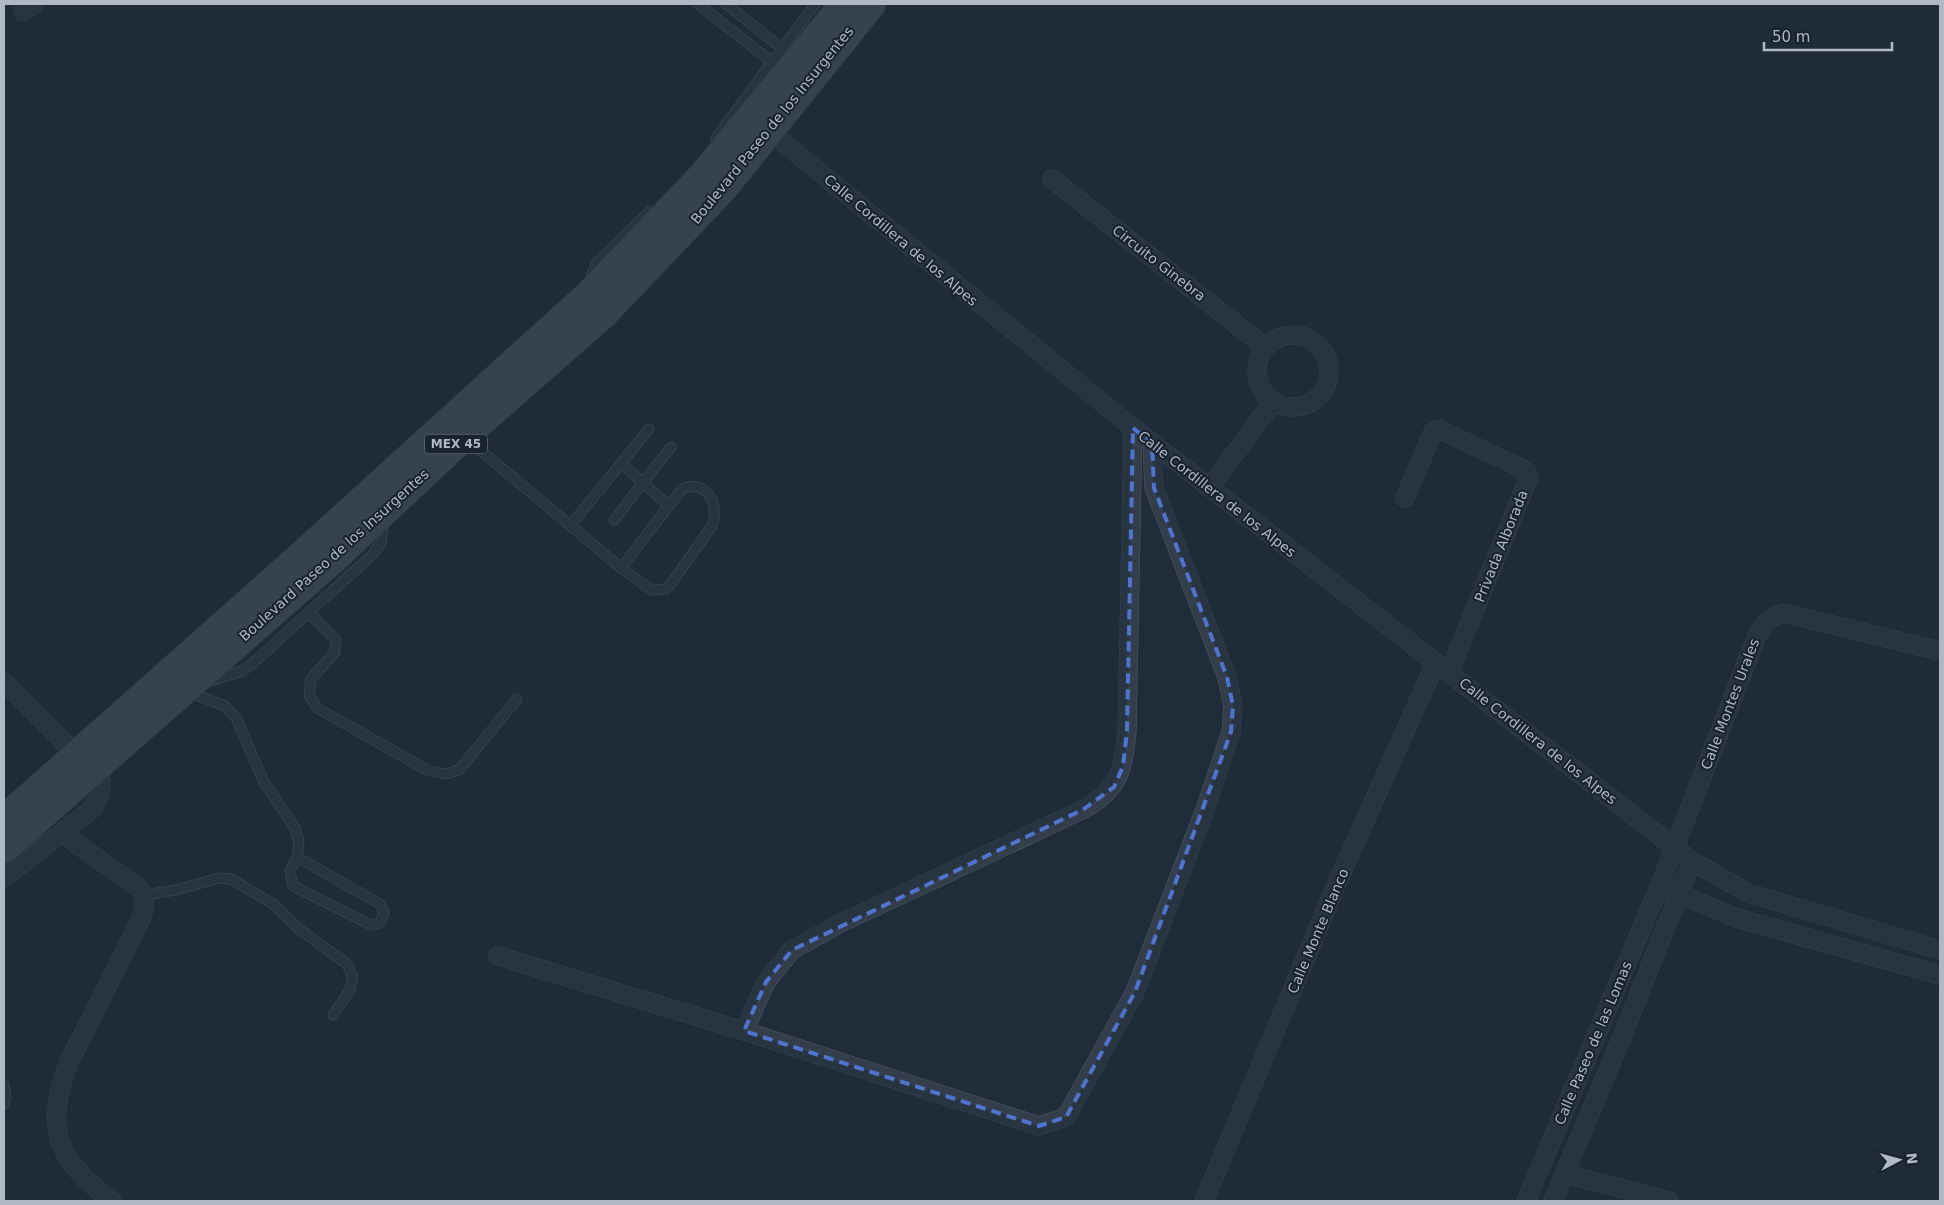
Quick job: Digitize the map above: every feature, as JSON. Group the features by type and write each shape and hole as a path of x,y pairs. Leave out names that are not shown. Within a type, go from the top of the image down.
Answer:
{"main road":[{"name":"Boulevard Paseo de los Insurgentes","path":"4,849 88,761 589,294 700,178 844,4"},
{"name":"Boulevard Paseo de los Insurgentes","path":"4,819 88,761 186,688 335,558 384,509 604,314 724,188 872,4"}],"street":[{"name":"Calle Cordillera de los Alpes","path":"769,131 1133,428 1674,846"},
{"name":"Circuito Ginebra","path":"1052,179 1266,347"},
{"path":"1284,336 1305,337 1322,350 1329,370 1324,391 1314,402 1293,408 1273,402 1263,392 1256,373 1258,359 1266,347 1284,336"},
{"path":"1210,487 1273,402"},
{"path":"744,1031 766,982 792,950 833,927 1076,813 1097,802 1114,787 1123,766 1128,731 1133,428"},
{"name":"Privada Alborada","path":"1405,498 1433,432 1438,428 1517,466 1527,472 1529,477 1442,667"},
{"path":"498,956 744,1031 1039,1126 1066,1117 1135,992 1206,807 1231,732 1232,706 1227,677 1154,488 1152,442"},
{"name":"Calle Montes Urales","path":"1674,846 1758,634 1771,618 1784,613 1792,614 1940,651"},
{"name":"Calle Monte Blanco","path":"1204,1201 1337,883 1442,667"},
{"path":"4,682 88,761 102,782 101,795 92,809 4,878"},
{"path":"61,833 135,885 144,894 146,904 144,913 69,1062 57,1105 57,1124 67,1160 81,1177 112,1201"},
{"path":"1674,846 1692,861 1748,894 1940,950"},
{"name":"Calle Paseo de las Lomas","path":"1526,1201 1660,885 1674,846"},
{"name":"Calle Paseo de las Lomas","path":"1553,1201 1566,1174 1692,861"},
{"path":"1660,885 1678,896 1737,918 1940,976"},
{"path":"1566,1174 1669,1201"}],"lane":[{"path":"698,4 772,62"},
{"path":"726,4 783,50"},
{"path":"713,142 783,50 815,4"},
{"path":"589,294 590,279 596,264 658,203"},
{"path":"570,526 649,429"},
{"path":"464,437 621,568 652,590 666,589 670,585 712,526 716,509 715,503 704,490 697,486 682,489 621,568"},
{"path":"614,520 671,447"},
{"path":"621,463 669,506"},
{"path":"186,688 242,671 309,613 376,550 383,536 384,509"},
{"path":"309,613 336,640 335,652 311,679 309,695 317,708 427,770 445,774 459,770 517,699"},
{"path":"186,688 224,706 236,718 264,782 295,828 299,842 296,857 290,871 293,886 372,925 380,923 384,912 380,904 296,857"},
{"path":"144,894 176,890 219,878 231,880 273,904 299,929 347,964 353,978 350,990 333,1016"},
{"path":"4,1085 6,1096 4,1104"}],"highlighted area":[{"path":"1133,428 1152,443 1154,488 1227,677 1233,706 1231,732 1135,992 1066,1117 1039,1126 744,1031 766,982 792,950 1084,809 1114,787 1123,766 1127,731"}]}
